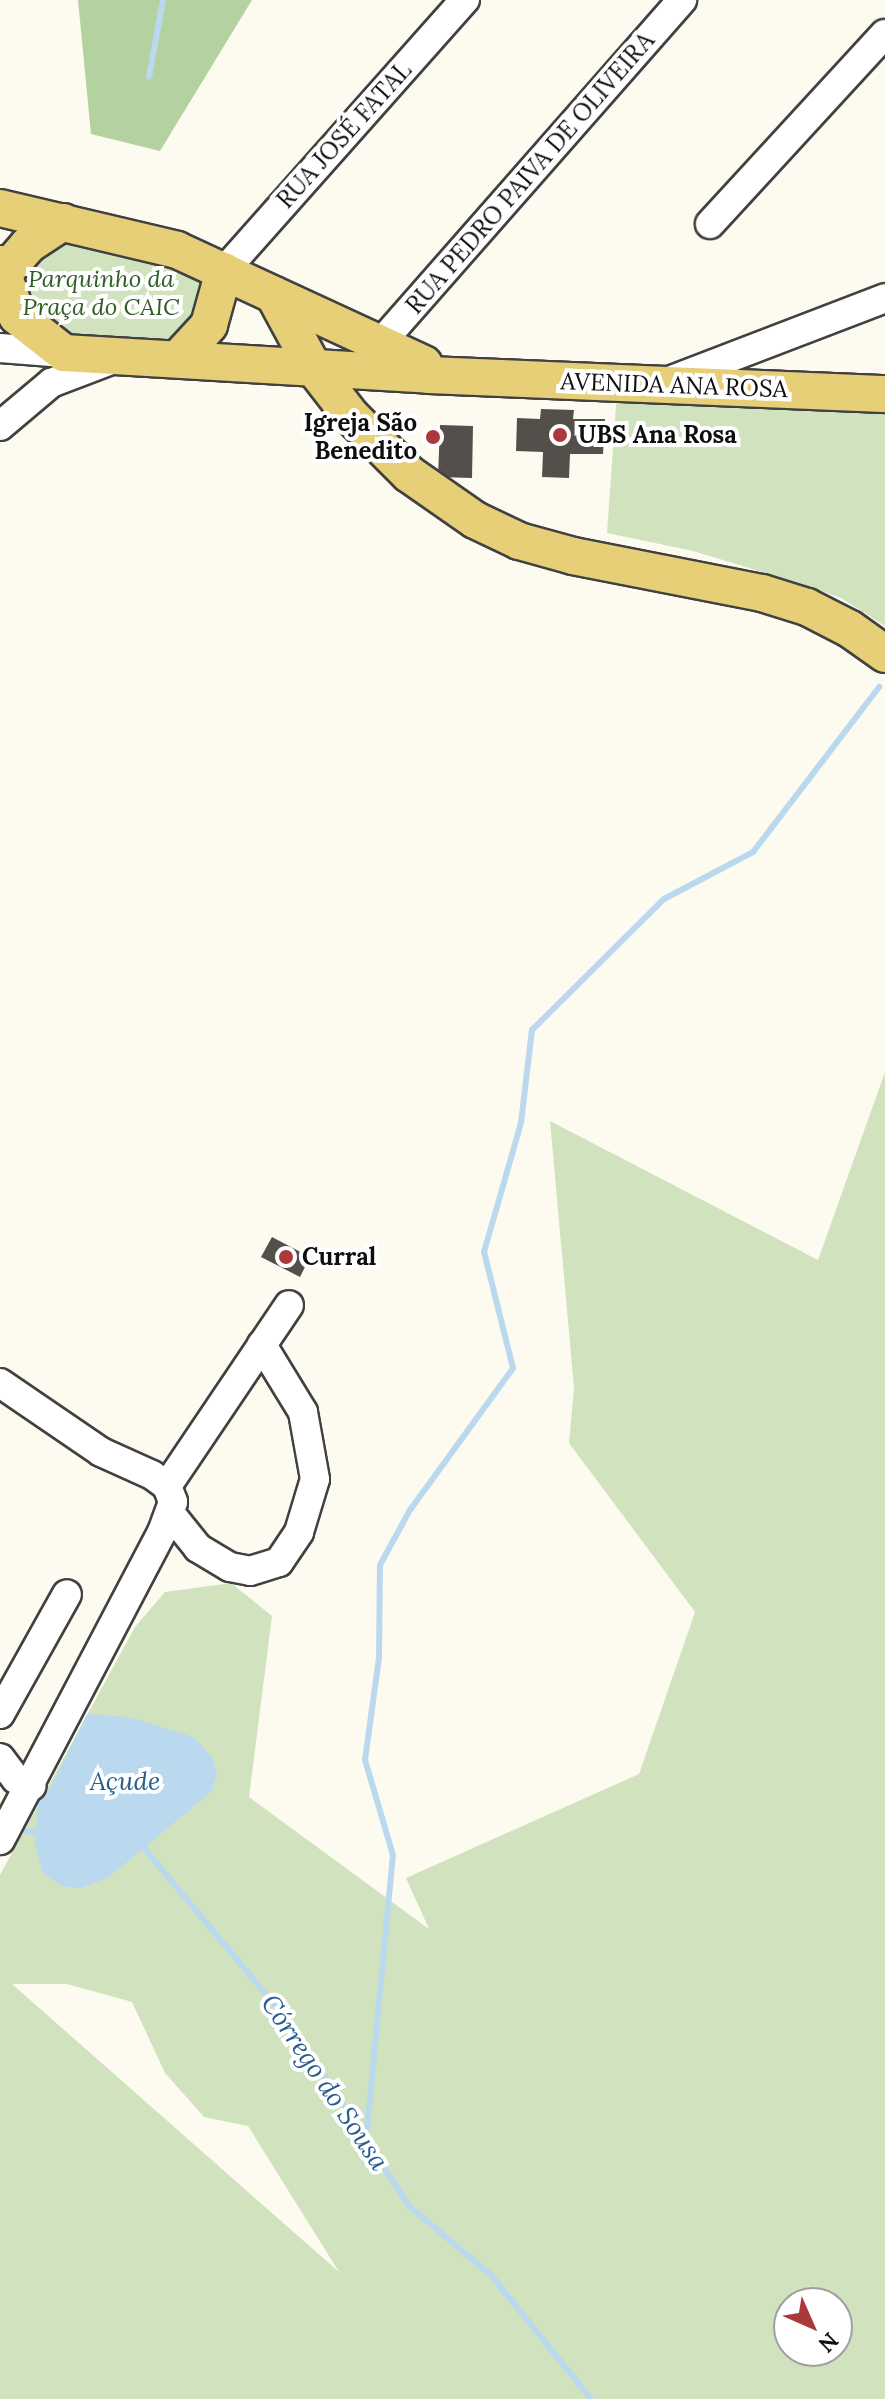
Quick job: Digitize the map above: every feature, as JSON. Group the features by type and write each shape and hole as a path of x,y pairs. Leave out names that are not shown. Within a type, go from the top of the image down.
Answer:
{"main road":[{"name":"AVENIDA ANA ROSA","path":"0,208 137,238 212,265 378,346 463,377"},
{"path":"63,222 28,245 1,273 17,316 64,353"},
{"path":"178,359 209,325 212,265"},
{"path":"274,295 313,367 384,452 475,520 519,541 573,556 762,593 807,607 850,629 885,654"},
{"name":"AVENIDA ANA ROSA","path":"64,353 463,377 885,394"}],"street":[{"name":"RUA JOSÉ FATAL","path":"212,265 465,0"},
{"name":"RUA PEDRO PAIVA DE OLIVEIRA","path":"378,346 682,0"},
{"path":"710,224 885,34"},
{"path":"662,384 885,298"},
{"path":"0,348 64,353"},
{"path":"0,426 51,383 118,357"},
{"path":"0,1840 32,1786 168,1500 289,1305"},
{"path":"0,1383 168,1500 198,1548 230,1567 250,1571 279,1562 299,1532 315,1479 303,1412 262,1345"},
{"path":"0,1714 67,1594"},
{"path":"0,1758 16,1779 32,1786"}],"green space":[{"path":"78,0 252,0 160,151 91,134"},
{"name":"Parquinho da Praça do CAIC","path":"92,240 206,278 184,344 72,342 28,315 18,274 52,241"},
{"path":"617,392 885,404 885,626 841,598 795,582 693,551 607,533"},
{"path":"885,1072 885,2399 0,2399 0,1875 135,1627 165,1592 231,1583 272,1616 249,1797 429,1929 406,1878 639,1774 695,1612 569,1443 574,1388 550,1121 818,1260","holes":["12,1984 67,1984 132,2002 165,2073 204,2117 248,2126 339,2272"]}],"water":[{"name":"Açude","path":"87,1714 129,1717 194,1737 212,1757 217,1775 211,1792 109,1877 81,1888 61,1886 43,1873 35,1845 38,1801 51,1787"}],"building":[{"name":"UBS Ana Rosa","path":"541,409 574,410 573,419 605,419 603,454 570,454 569,478 542,477 543,452 516,451 517,418 540,419"},
{"path":"440,425 473,426 472,478 438,477"},
{"name":"Curral","path":"272,1237 310,1257 300,1277 261,1257"}],"waterway":[{"path":"149,77 163,0"},
{"path":"366,2140 393,1855 365,1760 379,1658 380,1565 410,1510 513,1368 484,1252 521,1123 532,1030 664,899 753,852 879,687"},
{"name":"Córrego do Sousa","path":"26,1831 42,1833"},
{"name":"Córrego do Sousa","path":"136,1846 144,1848 288,2021 409,2206 491,2275 591,2399"}],"place":[{"name":"UBS Ana Rosa","path":"560,435"},
{"name":"Igreja São Benedito","path":"433,437"},
{"name":"Curral","path":"286,1257"}]}
